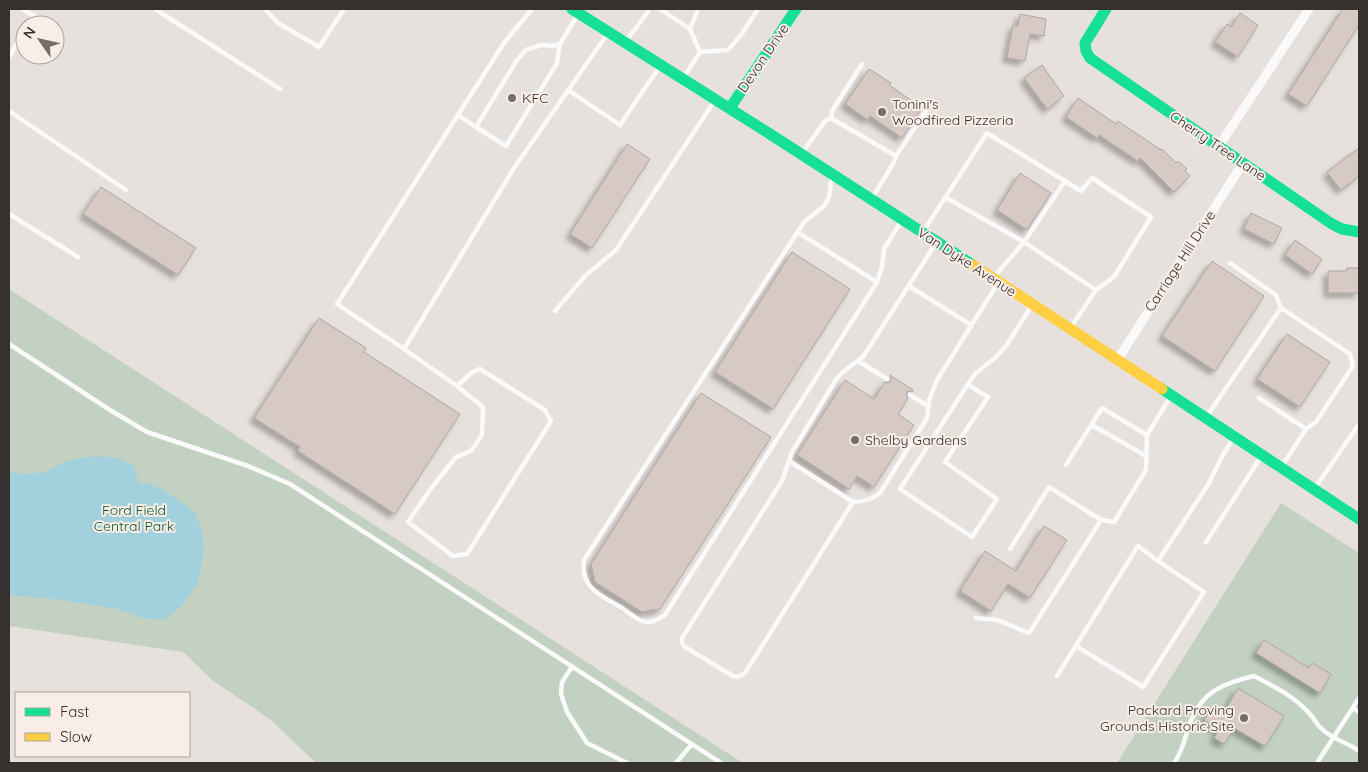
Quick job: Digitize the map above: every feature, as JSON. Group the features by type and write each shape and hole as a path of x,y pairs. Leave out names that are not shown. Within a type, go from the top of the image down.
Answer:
{"main road":[{"name":"Devon Drive","path":"730,108 796,9"},
{"name":"Cherry Tree Lane","path":"1106,9 1086,39 1084,48 1090,58 1332,224 1342,229 1359,232"},
{"name":"Van Dyke Avenue","path":"576,11 716,99 1172,394 1359,519"}],"street":[{"path":"1219,146 1309,9"},
{"name":"Carriage Hill Drive","path":"1118,359 1243,163"}],"lane":[{"path":"155,9 280,89"},
{"path":"265,9 278,23 319,47 344,9"},
{"path":"457,386 471,373 480,369 545,410 551,421 467,554 453,556 408,522 456,457 471,451 482,435 483,407 457,386 337,304 504,43 532,9"},
{"path":"626,42 650,9"},
{"path":"660,9 690,29 700,52"},
{"path":"690,29 698,9"},
{"path":"700,52 728,50 741,35 758,9"},
{"path":"458,115 506,146 557,63 560,44 576,11"},
{"path":"404,349 514,168 609,32"},
{"path":"476,127 517,60 526,50 541,45 554,46 560,44"},
{"path":"683,78 700,52"},
{"path":"831,118 832,111 862,64"},
{"path":"568,90 620,125 661,65"},
{"path":"554,311 585,276 616,250 716,99"},
{"path":"9,111 126,190"},
{"path":"871,199 896,156 926,111"},
{"path":"801,154 825,121 831,118"},
{"path":"831,118 896,156"},
{"path":"922,232 987,133 1081,191 1092,178 1150,217 1114,277 1096,290 1070,329"},
{"path":"832,174 829,197 824,206 804,222 797,232 584,560 583,569 591,589 643,621 654,621 665,615 877,282 882,267 884,249 902,220"},
{"path":"789,461 853,502 862,502 880,493 927,418 928,406 937,380 996,280 1065,181"},
{"path":"946,197 1024,242 1096,290"},
{"path":"9,214 78,257"},
{"path":"797,232 877,282"},
{"path":"853,502 745,673 738,677 733,676 685,647 682,643 682,638 782,481 792,452 837,378 863,357 937,242"},
{"path":"1230,263 1276,295 1280,308 1350,354 1353,366 1316,422 1306,429 1281,467"},
{"path":"909,286 971,325"},
{"path":"968,385 988,397 945,462 997,499 972,537 900,489 975,374 996,357 1032,304"},
{"path":"1206,417 1280,308"},
{"path":"9,344 147,432 248,466 290,484 721,763"},
{"path":"858,361 887,380"},
{"path":"1010,549 1049,487 1102,520 1114,522 1146,470 1147,435 1172,394"},
{"path":"910,395 928,406"},
{"path":"1259,398 1306,429"},
{"path":"1066,465 1102,408 1147,435"},
{"path":"1314,489 1359,424"},
{"path":"1092,425 1146,456"},
{"path":"1158,561 1209,483 1235,436"},
{"path":"1206,542 1263,454"},
{"path":"976,618 997,620 1028,633 1102,520"},
{"path":"1057,676 1138,546 1204,592 1143,687 1076,646"},
{"path":"572,667 562,682 561,694 567,712 588,743 627,763"},
{"path":"1174,763 1186,739 1190,722 1197,708 1206,697 1222,686 1254,676 1285,692 1309,713 1322,730 1359,752"},
{"path":"1317,763 1359,698"},
{"path":"1353,708 1359,712"},
{"path":"676,763 692,744"}],"green space":[{"name":"Ford Field Central Park","path":"9,289 743,763 316,763 271,720 212,680 183,652 9,626"},
{"name":"Packard Proving Grounds Historic Site","path":"1281,503 1359,553 1359,763 1117,763"}],"water":[{"path":"100,456 120,459 134,466 139,484 148,483 162,489 195,513 202,531 204,551 197,585 181,607 164,620 143,618 118,609 54,599 9,595 9,472 27,474 46,472 62,463"}],"building":[{"path":"1343,9 1359,9 1359,25 1307,106 1288,94"},
{"path":"1240,13 1258,25 1238,57 1215,42 1227,24 1231,27"},
{"path":"1020,14 1046,19 1044,36 1030,34 1025,61 1007,58 1013,25 1018,26"},
{"path":"1042,65 1064,96 1047,109 1024,78"},
{"path":"869,69 891,83 889,85 922,108 902,138 870,116 868,120 845,104"},
{"path":"1078,98 1116,124 1118,121 1162,149 1176,163 1178,161 1187,169 1185,171 1190,176 1174,192 1140,158 1138,161 1099,135 1097,138 1066,117"},
{"path":"627,144 650,159 592,248 570,234"},
{"path":"1359,148 1359,176 1341,190 1327,172"},
{"path":"1020,173 1051,193 1027,230 997,210"},
{"path":"101,187 196,248 178,275 83,214"},
{"path":"1251,213 1282,228 1274,244 1244,229"},
{"path":"1295,240 1322,259 1312,274 1285,255"},
{"path":"792,252 850,289 773,409 715,372"},
{"path":"1212,261 1264,296 1215,371 1162,336"},
{"path":"1347,268 1359,268 1359,293 1328,293 1328,271 1347,271"},
{"path":"319,318 366,348 364,352 460,414 395,514 298,451 300,447 254,418"},
{"path":"1287,334 1330,362 1300,407 1257,379"},
{"name":"Shelby Gardens","path":"890,375 913,390 912,392 907,392 908,398 898,414 914,425 874,487 857,476 849,489 797,455 845,380 874,399 885,382 890,382"},
{"path":"701,393 771,437 660,609 642,612 595,582 591,564"},
{"path":"1044,526 1067,540 1030,598 1008,584 991,611 960,591 985,551 1016,571"},
{"path":"1264,640 1309,668 1312,663 1331,674 1320,693 1256,653"},
{"name":"Packard Proving Grounds Historic Site","path":"1238,688 1284,716 1265,746 1234,728 1224,744 1214,738 1219,730 1204,720 1212,708 1223,714"}],"traffic: fast":[{"path":"572,9 973,265"},
{"path":"730,108 796,9"},
{"path":"1106,9 1085,43 1086,51 1090,58 1332,224 1342,229 1359,232"},
{"path":"1162,389 1359,519"}],"traffic: slow":[{"path":"973,265 1162,389"}],"place":[{"name":"KFC","path":"512,98"},
{"name":"Tonini's Woodfired Pizzeria","path":"882,112"},
{"name":"Shelby Gardens","path":"855,440"},
{"name":"Packard Proving Grounds Historic Site","path":"1244,718"}]}
